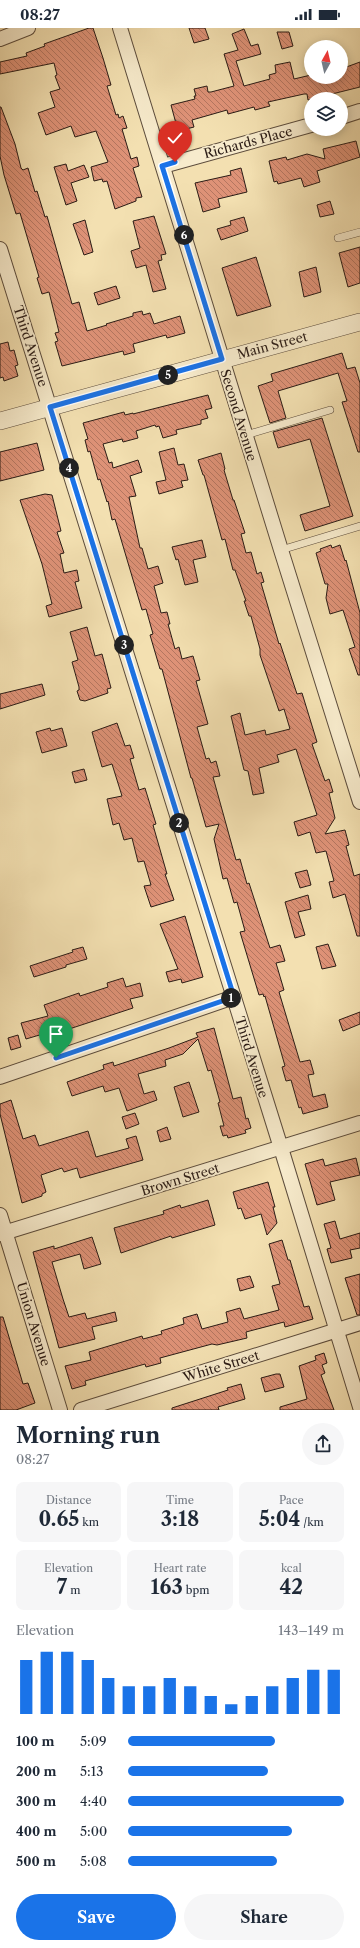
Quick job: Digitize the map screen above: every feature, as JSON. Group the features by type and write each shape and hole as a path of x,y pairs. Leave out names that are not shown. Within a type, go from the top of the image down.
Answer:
{"street":[{"path":"0,38 28,28"},
{"name":"Second Avenue","path":"120,28 280,550 360,802"},
{"path":"348,115 360,112"},
{"name":"Richards Place","path":"162,166 304,127"},
{"name":"Third Avenue","path":"0,249 281,1148 360,1407"},
{"name":"Main Street","path":"0,421 360,322"},
{"path":"0,1078 234,997"},
{"name":"Brown Street","path":"3,1234 360,1123"},
{"name":"Union Avenue","path":"0,1215 3,1234 60,1410"},
{"name":"White Street","path":"81,1410 360,1323"}],"lane":[{"path":"338,238 360,232"},
{"path":"246,435 330,410"},
{"path":"280,550 360,526"}],"building":[{"path":"89,28 93,28 103,58 111,85 107,86 116,115 118,114 119,118 123,116 127,128 122,129 131,159 137,157 139,166 133,168 142,197 136,198 136,201 115,209 107,181 103,182 102,179 94,181 91,167 108,162 96,131 75,137 71,126 46,135 38,113 55,107 50,92 60,89 55,76 57,75 54,63 0,74 0,62 27,56 26,53 45,46 44,44"},
{"path":"189,28 205,28 209,39 194,43"},
{"path":"244,29 251,46 258,44 261,54 236,61 244,86 270,79 269,75 276,73 275,65 290,62 294,79 304,77 304,84 348,84 348,66 360,62 360,87 340,92 304,92 304,94 268,102 270,106 255,110 254,107 228,114 227,110 192,120 194,127 178,131 171,105 195,99 194,96 196,96 194,89 207,86 208,92 211,92 234,86 224,54 238,50 232,34"},
{"path":"277,32 289,32 293,46 282,49"},
{"path":"0,107 15,144 21,168 23,170 28,168 35,192 37,191 45,217 47,216 72,304 79,302 87,331 133,316 133,313 142,311 143,315 150,313 154,324 180,316 185,333 167,338 166,335 133,344 135,352 124,355 123,351 62,366 55,342 58,341 55,333 59,332 49,292 42,294 37,278 39,277 20,213 16,214 4,175 0,156"},
{"path":"356,141 360,157 317,171 320,182 304,187 301,178 278,184 277,181 274,182 269,161 286,157 287,160 307,154 325,159 323,149"},
{"path":"66,164 68,171 84,165 89,177 71,183 77,201 66,205 54,167"},
{"path":"241,168 247,192 218,199 220,207 203,212 195,183 231,175 230,171"},
{"path":"330,201 334,214 320,217 317,205"},
{"path":"154,216 166,254 161,255 162,260 158,261 166,289 153,292 146,265 136,268 131,251 140,248 133,221"},
{"path":"244,217 248,231 221,240 217,229 231,225 230,221"},
{"path":"85,220 93,252 84,255 73,224"},
{"path":"360,247 360,283 348,287 339,253"},
{"path":"256,257 271,306 237,316 222,268"},
{"path":"316,267 321,292 304,297 299,272"},
{"path":"116,286 120,298 98,305 94,293"},
{"path":"8,342 10,351 14,350 18,365 15,366 18,376 4,381 3,377 0,378 0,344"},
{"path":"342,353 347,369 355,367 360,383 360,452 358,452 342,402 347,401 338,373 278,391 286,418 270,423 258,386 273,381 271,374"},
{"path":"208,395 212,408 205,410 208,418 201,420 201,424 176,430 177,434 163,438 159,426 156,427 155,425 136,431 138,438 123,442 122,439 103,444 109,463 112,462 113,468 138,460 142,472 130,476 136,496 129,497 140,548 142,548 148,569 158,566 163,583 154,586 161,613 167,612 170,624 168,624 175,649 179,647 182,659 193,656 200,680 196,681 208,724 197,727 206,759 209,758 211,763 216,761 220,776 213,777 236,860 240,859 247,884 249,883 270,948 280,945 285,961 276,963 284,990 279,992 300,1062 310,1060 314,1074 308,1075 313,1097 325,1094 328,1107 303,1114 301,1107 299,1108 291,1080 286,1081 282,1067 285,1066 265,996 264,997 263,994 259,995 240,932 245,931 237,902 234,903 227,878 223,879 214,839 219,824 206,827 191,778 162,669 160,669 150,635 153,634 146,609 142,610 115,519 112,520 108,501 107,502 100,479 98,480 90,451 88,452 85,440 88,439 83,423 124,412 125,415 133,414"},
{"path":"322,418 353,516 305,531 300,515 330,506 310,439 278,448 273,432"},
{"path":"37,443 44,470 0,481 0,452"},
{"path":"174,448 178,465 184,464 188,480 181,481 183,487 159,494 156,482 166,480 159,452"},
{"path":"221,453 224,470 233,500 245,533 241,534 246,553 251,552 257,574 261,572 264,582 261,583 279,644 280,643 297,694 302,693 317,742 312,744 325,781 329,779 333,792 329,793 335,818 325,834 345,830 349,845 346,846 354,876 360,874 360,936 357,936 345,894 333,898 329,882 334,881 326,851 316,853 310,832 298,836 294,822 317,815 296,749 277,755 279,762 259,768 264,793 253,795 248,771 244,770 231,716 240,713 245,735 265,730 266,735 290,729 284,709 279,711 260,655 260,649 251,616 249,616 244,601 246,601 235,570 233,570 225,539 222,540 204,475 198,460"},
{"path":"45,494 52,495 61,531 57,532 64,553 60,554 64,573 77,570 79,581 75,582 82,608 49,617 46,606 52,604 42,564 20,500"},
{"path":"202,540 206,557 193,560 198,582 185,585 178,559 176,560 172,547"},
{"path":"331,545 332,548 340,545 345,561 346,560 360,613 360,675 358,675 349,649 355,647 343,610 330,614 326,598 328,584 325,584 316,553 321,551 320,549"},
{"path":"87,627 95,656 102,654 111,688 107,689 108,693 85,701 80,700 77,691 79,690 79,687 72,662 78,660 70,632"},
{"path":"42,684 45,695 0,709 0,694"},
{"path":"117,723 125,746 130,745 134,758 130,759 139,790 145,788 156,824 153,825 167,874 165,874 174,900 151,907 144,886 151,885 144,861 138,862 132,838 124,840 119,823 113,825 107,799 122,796 112,764 102,767 92,732"},
{"path":"50,728 51,731 62,728 67,746 42,753 36,732"},
{"path":"84,769 87,780 75,783 72,772"},
{"path":"307,870 311,885 300,888 295,873"},
{"path":"308,895 311,909 298,912 305,935 295,938 285,902"},
{"path":"185,916 203,977 182,983 181,979 169,982 166,972 178,969 160,924"},
{"path":"328,944 336,966 322,969 316,947"},
{"path":"83,947 87,959 34,977 30,966 73,952 72,950"},
{"path":"123,978 126,987 140,983 143,996 130,999 133,1008 54,1034 53,1031 26,1039 21,1023 48,1016 44,1005 79,993 80,996 108,987 107,983"},
{"path":"360,1012 360,1024 343,1031 339,1020"},
{"path":"214,1028 233,1099 241,1097 246,1119 248,1118 251,1128 245,1130 246,1133 228,1138 227,1135 223,1136 220,1126 224,1126 218,1103 220,1102 211,1070 208,1071 198,1039 183,1054 165,1060 166,1066 138,1074 144,1094 154,1091 157,1100 127,1111 119,1088 105,1092 103,1086 72,1096 67,1082 104,1069 103,1065 113,1062 114,1066 169,1048 198,1037 196,1033"},
{"path":"18,1035 21,1047 11,1050 8,1038"},
{"path":"189,1082 199,1112 183,1117 174,1087"},
{"path":"11,1100 23,1139 35,1135 39,1146 88,1131 96,1157 129,1148 126,1139 136,1136 143,1160 80,1178 77,1168 64,1172 62,1168 41,1175 46,1192 42,1194 42,1196 22,1203 0,1114 0,1104"},
{"path":"135,1113 139,1124 126,1129 122,1117"},
{"path":"167,1127 171,1139 160,1142 157,1131"},
{"path":"356,1158 360,1175 330,1182 335,1200 317,1205 305,1164 323,1159 325,1166"},
{"path":"268,1182 275,1207 273,1207 277,1223 267,1235 261,1214 245,1219 241,1208 238,1209 233,1192"},
{"path":"208,1200 215,1225 172,1238 171,1236 121,1253 114,1228 164,1214 163,1211 180,1205 181,1208"},
{"path":"335,1221 340,1239 360,1233 360,1248 350,1250 352,1258 331,1263 327,1249 331,1248 324,1224"},
{"path":"92,1237 101,1264 84,1269 80,1254 52,1262 63,1299 69,1317 85,1313 87,1319 115,1312 117,1321 92,1327 95,1339 59,1348 33,1252 54,1246 54,1249"},
{"path":"282,1240 288,1260 290,1260 304,1307 309,1306 313,1319 285,1327 284,1322 246,1332 247,1338 217,1345 212,1344 160,1358 161,1363 146,1367 145,1364 85,1381 86,1385 72,1389 65,1366 91,1360 89,1352 142,1336 143,1339 162,1334 161,1331 184,1324 183,1318 197,1314 202,1329 228,1322 226,1312 240,1308 244,1319 279,1310 272,1286 280,1284 269,1244"},
{"path":"360,1274 360,1315 357,1315 345,1278"},
{"path":"250,1276 254,1287 240,1291 237,1279"},
{"path":"0,1317 3,1317 23,1384 28,1383 35,1403 16,1410 0,1410"},
{"path":"324,1353 327,1363 322,1365 325,1373 321,1375 334,1410 280,1410 280,1407 307,1399 299,1366 316,1360 315,1356"},
{"path":"280,1374 284,1387 265,1392 261,1378"},
{"path":"241,1384 245,1399 218,1407 219,1410 172,1410 172,1408 228,1390 227,1388"}],"route":[{"path":"56,1058 234,997 50,407 222,359 162,166 175,162"}]}
